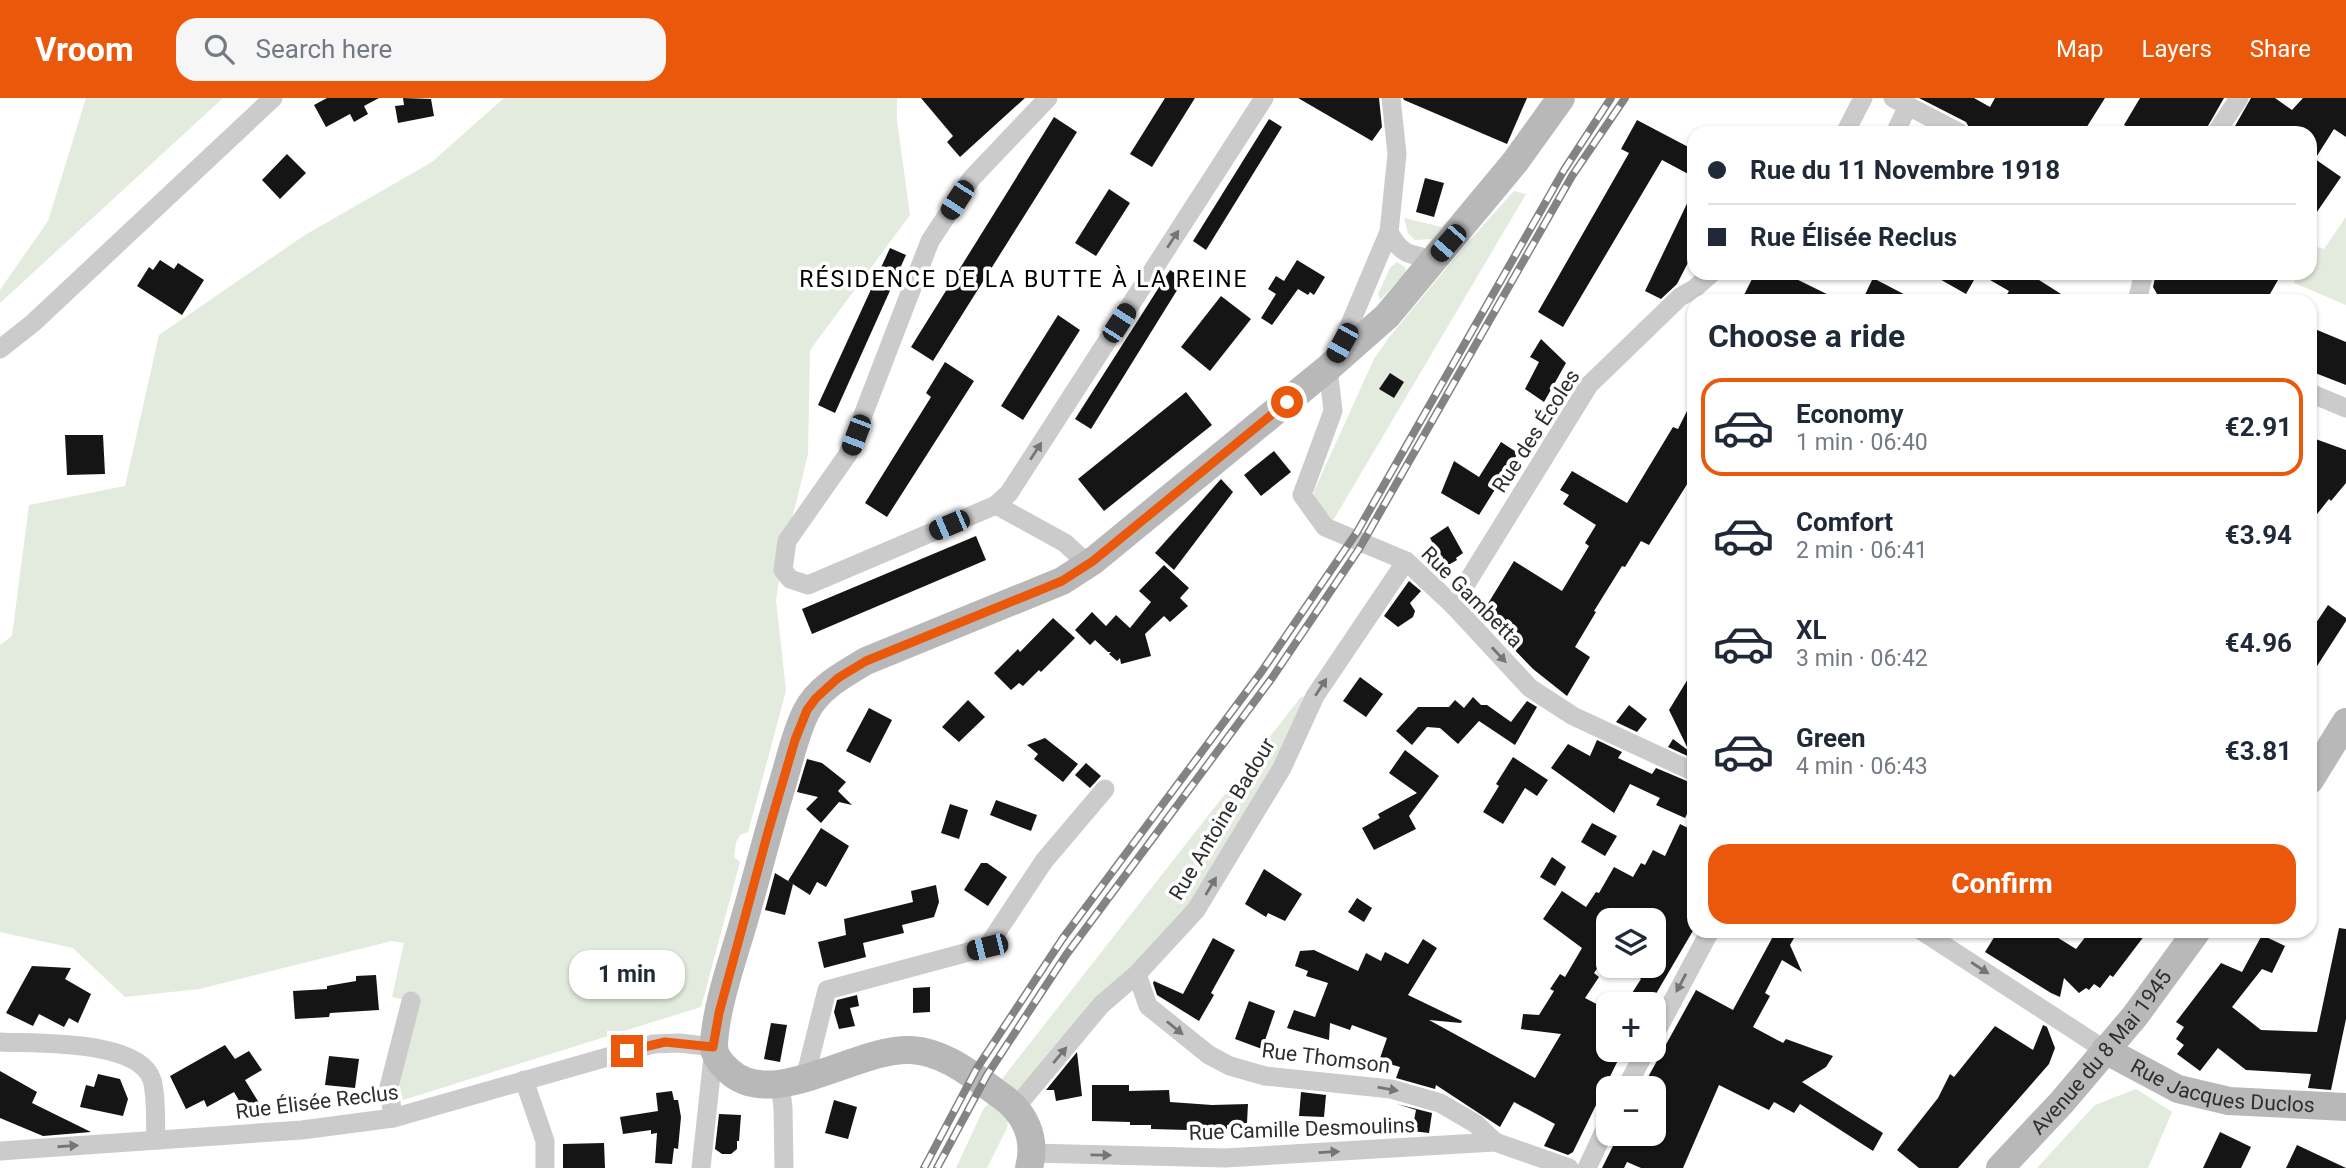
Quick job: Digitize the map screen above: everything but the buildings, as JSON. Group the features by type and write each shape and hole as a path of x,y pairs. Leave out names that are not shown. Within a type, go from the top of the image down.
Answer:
{"street":[{"path":"0,349 33,323 273,98"},
{"path":"1048,98 971,179 930,241 848,454 787,541 783,570 790,579 808,585 996,505 1016,481 1264,98"},
{"path":"1328,368 1342,343 1389,232 1397,154 1391,98"},
{"path":"701,1168 719,1013 795,740 807,710 816,698 838,678 866,661 1062,581 1093,561 1328,368 1387,316 1508,171 1561,98"},
{"path":"1849,126 1863,98"},
{"path":"2221,126 2239,98"},
{"path":"1896,126 1900,102 1946,126"},
{"path":"1389,232 1397,247 1411,256 1434,259"},
{"name":"Rue des Écoles","path":"1453,605 1589,385 1680,297 1704,280"},
{"name":"Rue Gambetta","path":"1328,368 1333,411 1302,495 1325,527 1406,561 1453,605 1530,688 1573,716 1687,769"},
{"path":"2317,396 2346,408"},
{"path":"996,505 1065,543 1079,556 1093,561"},
{"name":"Rue Antoine Badour","path":"1016,1107 1101,1005 1137,974 1196,910 1282,768 1315,696 1406,561"},
{"path":"2317,771 2346,722"},
{"path":"784,1168 783,1107 827,990 987,947 1044,861 1105,789"},
{"path":"1666,1014 1706,938"},
{"path":"1933,938 2105,1050"},
{"name":"Avenue du 8 Mai 1945","path":"2000,1168 2062,1102 2135,1016 2192,938"},
{"name":"Rue Thomson","path":"1137,974 1149,1006 1209,1055 1230,1066 1265,1076 1391,1089 1440,1103 1476,1124 1495,1142"},
{"path":"393,1118 389,1087 411,1001"},
{"path":"0,1042 96,1048 131,1058 152,1079 156,1140"},
{"name":"Rue Élisée Reclus","path":"0,1151 302,1130 393,1118 653,1044 679,1043 713,1047"},
{"path":"713,1047 720,1062 736,1077 756,1084 792,1081 876,1054 912,1051 941,1057 1016,1107 1030,1135 1031,1161"},
{"name":"Rue Jacques Duclos","path":"2105,1050 2178,1089 2228,1101 2346,1107"},
{"path":"524,1080 545,1141 545,1168"},
{"name":"Rue Camille Desmoulins","path":"1031,1161 1223,1163 1495,1142 1569,1168"},
{"path":"1587,1168 1597,1146"}],"shaded area":[{"path":"86,98 223,98 0,303 0,290 48,221"},
{"path":"504,98 897,98 897,121 910,215 810,350 808,454 783,555 776,600 786,691 748,832 740,835 736,842 734,857 740,862 701,1007 403,1100 397,1075 417,1003 392,997 404,943 392,941 199,989 125,997 73,948 0,932 0,645 12,636 29,505 125,486 159,335 305,235 432,162"},
{"path":"1514,191 1526,194 1331,524 1314,501 1314,491 1374,359 1469,241"},
{"path":"2346,217 2346,305 2294,283 2295,280 2317,280 2317,247 2324,249"},
{"path":"1404,218 1442,227 1432,239 1415,240 1408,233"},
{"path":"1397,262 1406,268 1405,273 1380,300 1378,294 1390,268"},
{"path":"1309,696 1279,763 1190,909 1017,1091 1002,1079 1301,697"},
{"path":"2136,1089 2172,1112 2148,1168 2037,1168 2095,1105"},
{"path":"991,1102 1008,1120 1007,1128 987,1168 956,1168 984,1108"}],"railway":[{"path":"924,1168 977,1068 1063,938 1262,671 1357,532 1564,170 1611,98"},
{"path":"937,1168 987,1075 1066,955 1272,678 1359,549 1572,176 1625,98"}],"district":[{"name":"RÉSIDENCE DE LA BUTTE À LA REINE","path":"1024,279"}],"route":[{"path":"627,1051 665,1042 713,1047 719,1013 795,740 807,710 816,698 838,678 866,661 1062,581 1093,561 1287,402"}]}
